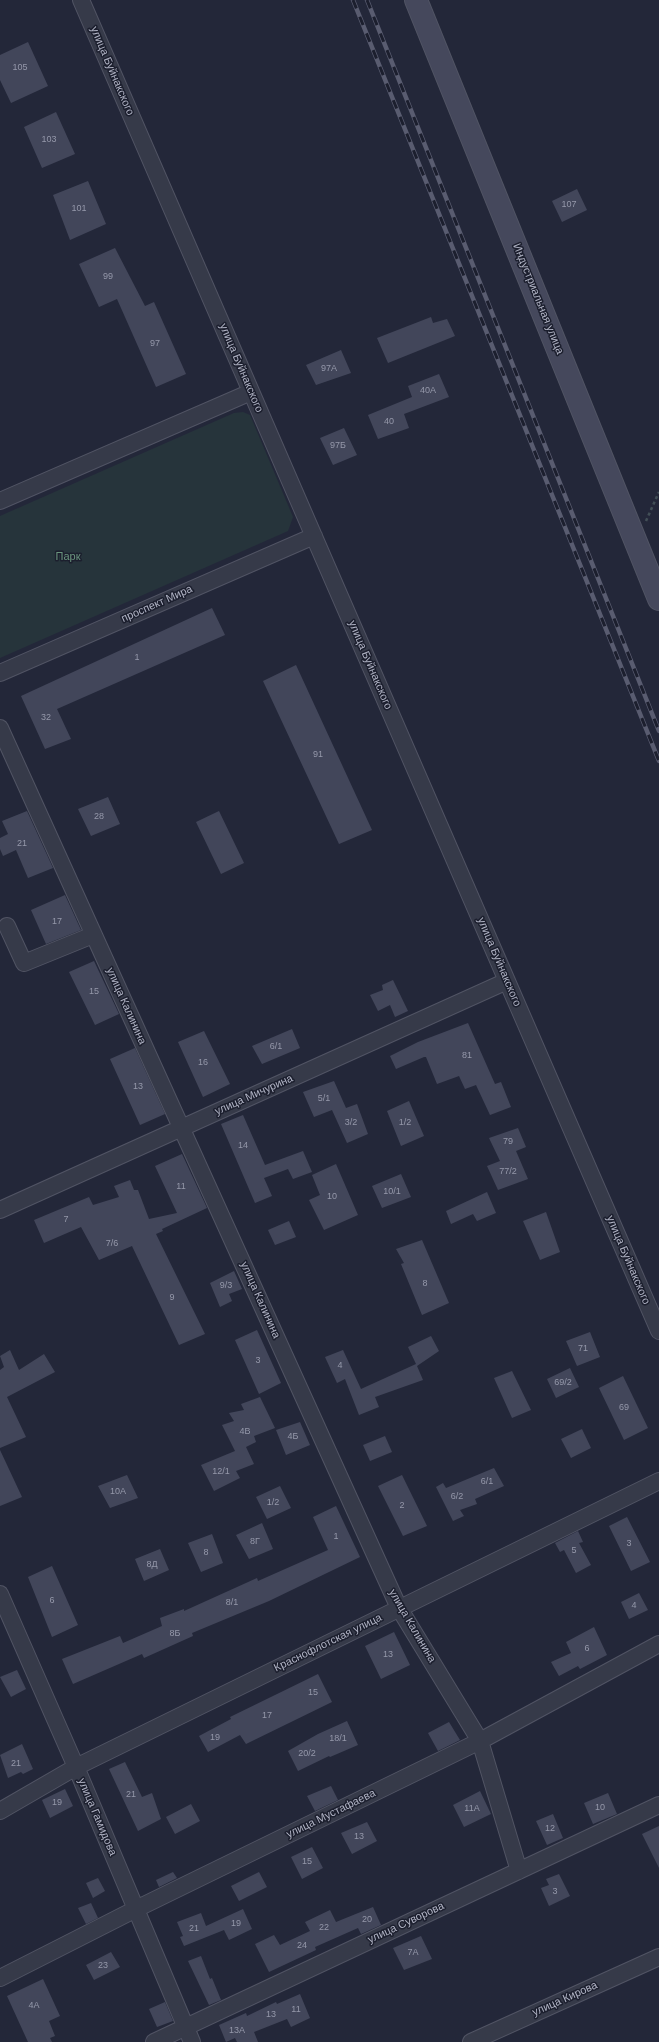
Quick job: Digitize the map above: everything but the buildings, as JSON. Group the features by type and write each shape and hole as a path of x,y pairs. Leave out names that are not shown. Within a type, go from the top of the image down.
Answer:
{"street":[{"name":"улица Буйнакского","path":"81,0 659,1330"},
{"name":"Индустриальная улица","path":"416,0 659,599"},
{"path":"0,501 251,392"},
{"name":"проспект Мира","path":"0,673 314,536"},
{"name":"улица Калинина","path":"0,728 400,1608 480,1741 519,1871"},
{"path":"8,926 24,963 93,935"},
{"name":"улица Мичурина","path":"0,1210 507,981"},
{"name":"Краснофлотская улица","path":"0,1811 76,1767 659,1481"},
{"name":"улица Гамидова","path":"0,1594 76,1767 192,2042"},
{"name":"улица Мустафаева","path":"0,1978 136,1909 480,1741 659,1644"},
{"name":"улица Суворова","path":"154,2042 659,1805"},
{"name":"улица Кирова","path":"471,2042 659,1957"}],"path":[{"path":"636,543 659,492"}],"green space":[{"name":"Парк","path":"243,412 250,415 293,517 288,531 0,658 0,516 234,413"}],"railway":[{"path":"353,0 659,761"},
{"path":"367,0 659,731"}]}
